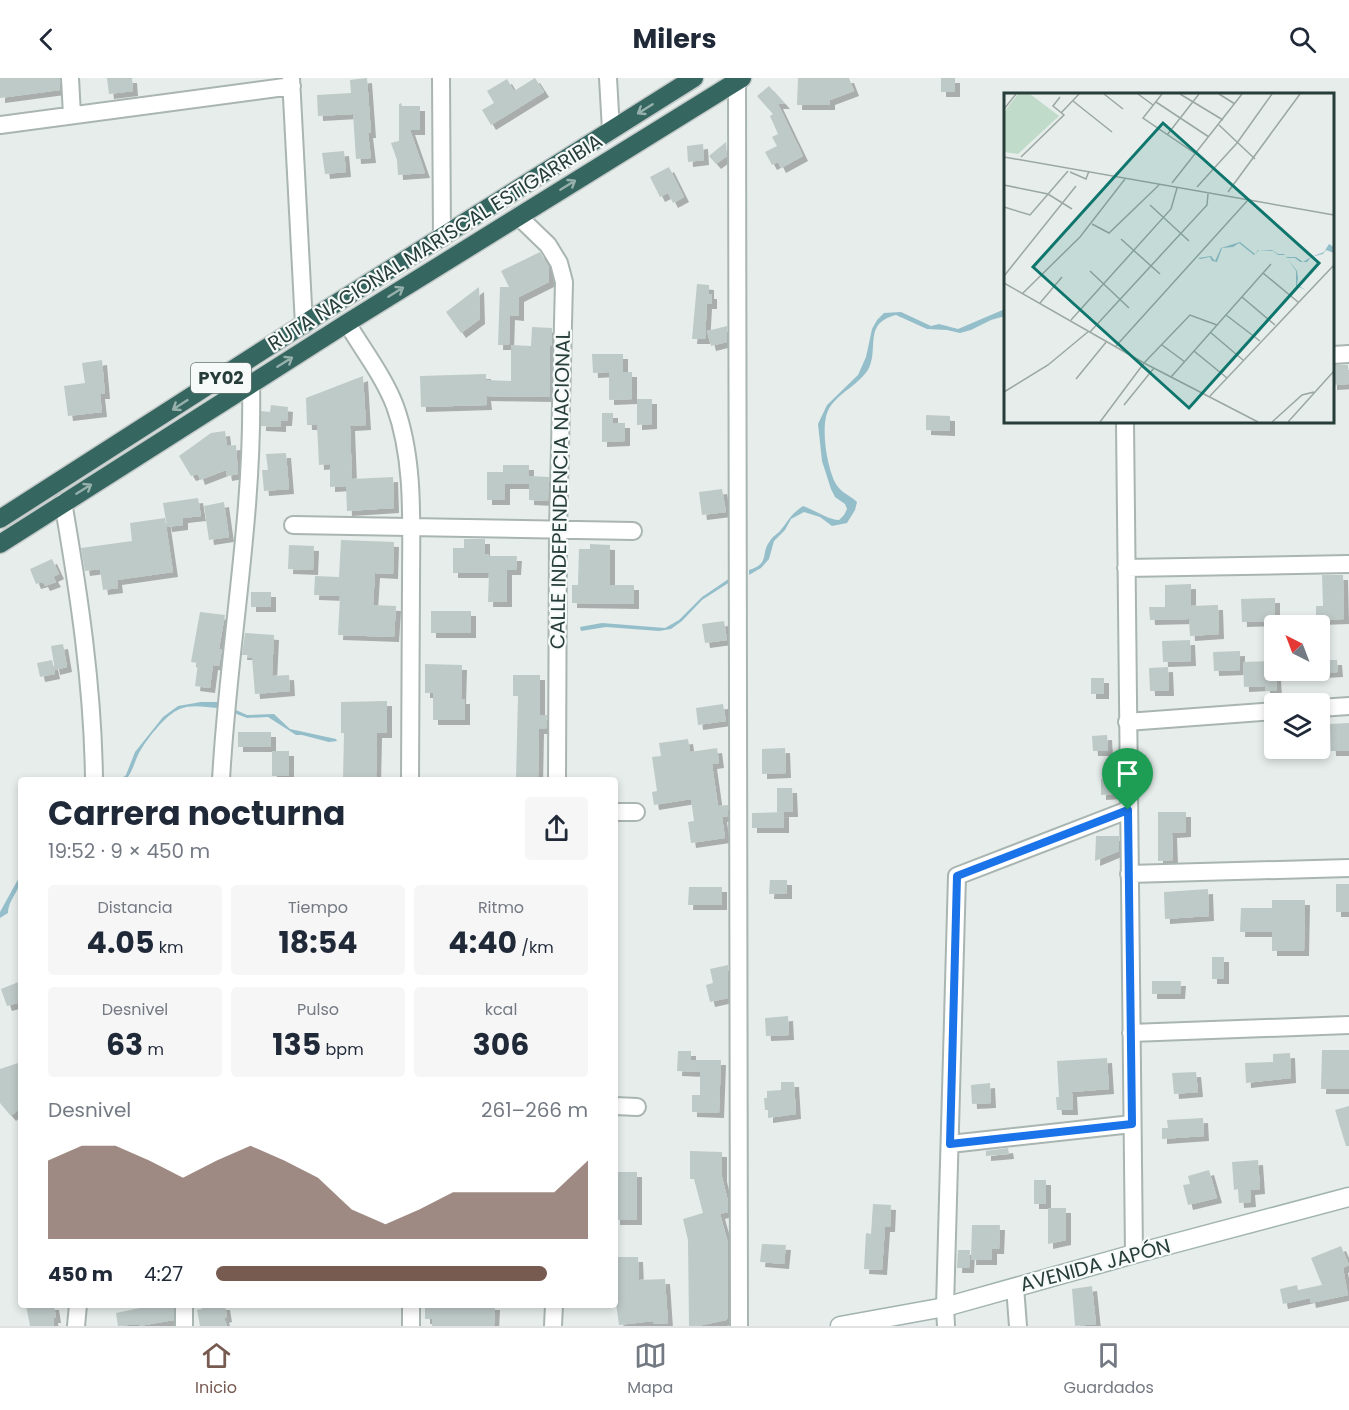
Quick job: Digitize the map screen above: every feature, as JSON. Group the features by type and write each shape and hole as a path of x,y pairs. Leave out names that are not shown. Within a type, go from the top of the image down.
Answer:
{"highway":[{"name":"RUTA NACIONAL MARISCAL ESTIGARRIBIA","path":"0,519 694,78"},
{"name":"RUTA NACIONAL MARISCAL ESTIGARRIBIA","path":"0,544 347,323 740,80"}],"street":[{"path":"70,78 72,115"},
{"path":"441,78 442,238"},
{"path":"608,78 611,130"},
{"path":"739,1326 740,80"},
{"path":"0,125 292,82 304,325"},
{"name":"CALLE INDEPENDENCIA NACIONAL","path":"518,216 548,245 559,263 564,282 558,530 557,777"},
{"path":"347,323 381,378 394,405 407,455 411,527 410,777"},
{"path":"1334,355 1349,354"},
{"path":"221,777 252,436 251,384"},
{"path":"1125,423 1134,1254"},
{"path":"63,502 78,586 93,734 94,777"},
{"path":"292,525 633,531"},
{"path":"1126,568 1349,564"},
{"path":"1330,707 1349,706"},
{"path":"1127,722 1264,712"},
{"path":"946,1326 957,876 1128,810"},
{"path":"618,812 636,812"},
{"path":"1129,874 1349,868"},
{"path":"1131,1033 1349,1025"},
{"path":"618,1106 637,1107"},
{"path":"950,1144 1132,1124"},
{"name":"AVENIDA JAPÓN","path":"840,1326 945,1307 1349,1197"},
{"path":"1016,1287 1018,1326"},
{"path":"76,1326 78,1308"},
{"path":"184,1308 184,1326"},
{"path":"411,1308 411,1326"},
{"path":"554,1308 554,1326"}],"water":[{"path":"1004,309 1004,316 960,333 927,329 896,315 879,324 874,337 869,368 861,379 830,407 825,424 827,457 833,477 840,489 857,502 855,510 847,523 832,526 820,517 804,512 791,519 785,530 774,541 769,559 761,568 749,575 749,570 763,561 767,545 792,515 803,506 835,520 839,520 844,515 847,509 845,504 835,497 822,461 818,424 827,405 858,375 877,320 884,313 901,312 931,326 939,324 958,329"},
{"path":"733,576 733,580 702,600 671,629 659,631 606,627 581,631 580,627 602,623 665,628 679,620 702,597"},
{"path":"201,702 220,702 217,708 198,706 174,712 156,729 138,755 128,777 124,777 135,752 163,717 178,706"},
{"path":"236,710 247,715 274,714 290,729 337,741 329,742 296,735 268,717 247,718 234,713"},
{"path":"18,879 18,887 8,913 0,918 0,912"}],"building":[{"path":"0,78 60,78 60,90 0,98"},
{"path":"107,78 132,78 133,91 109,94"},
{"path":"367,78 371,158 356,159 353,114 318,116 317,95 351,93 350,80"},
{"path":"535,78 544,92 491,125 482,110 494,103 487,91 507,79 514,91"},
{"path":"798,78 849,78 854,91 830,100 830,105 797,105"},
{"path":"941,78 955,78 955,92 941,92"},
{"path":"769,86 785,104 778,104 803,156 781,168 778,162 772,165 765,152 777,146 772,137 778,134 770,116 773,114 757,96"},
{"path":"401,103 402,106 420,106 420,130 410,130 425,173 398,175 397,160 391,143 399,141 399,104"},
{"path":"726,142 727,156 716,164 709,156"},
{"path":"703,144 704,160 688,162 687,146"},
{"path":"344,151 346,172 325,174 322,153"},
{"path":"669,167 684,197 673,203 668,193 660,197 650,177"},
{"path":"540,252 549,267 549,282 519,297 519,316 510,315 509,345 498,345 500,287 509,287 501,271"},
{"path":"697,284 709,285 709,294 712,294 712,304 707,304 705,339 692,339"},
{"path":"479,287 480,319 461,333 446,312"},
{"path":"727,326 727,342 711,346 707,331"},
{"path":"532,327 552,328 550,397 486,396 487,405 421,407 420,376 486,374 486,380 511,381 511,345 531,346"},
{"path":"592,354 623,354 623,372 632,372 632,399 609,400 609,372 593,373"},
{"path":"102,360 105,394 100,394 102,412 68,416 64,386 85,383 82,363"},
{"path":"1334,365 1348,365 1349,384 1334,385"},
{"path":"363,376 366,425 350,426 352,479 393,477 394,508 347,511 346,486 330,487 330,464 319,465 317,425 307,425 306,398"},
{"path":"637,399 652,399 652,424 637,425"},
{"path":"271,405 288,407 287,421 281,421 281,427 261,426 261,411 270,412"},
{"path":"602,413 613,413 613,423 625,423 625,441 602,442"},
{"path":"926,415 950,416 950,431 926,430"},
{"path":"225,431 227,446 236,445 238,474 227,476 226,470 200,480 198,474 191,476 179,456 211,433"},
{"path":"286,453 289,489 264,491 262,470 268,470 266,454"},
{"path":"503,465 529,465 529,476 549,477 548,501 529,500 529,484 505,484 505,500 487,500 487,472 503,472"},
{"path":"722,489 726,512 702,515 699,492"},
{"path":"198,498 201,516 183,518 183,525 167,527 163,503"},
{"path":"224,502 229,537 209,540 204,506"},
{"path":"165,518 173,572 117,580 118,588 103,590 100,569 85,571 81,548 132,541 130,523"},
{"path":"464,539 485,539 485,554 489,556 517,556 516,570 507,570 507,602 488,602 489,573 453,573 453,548 464,548"},
{"path":"341,540 394,542 393,574 375,573 373,605 396,606 394,637 338,635 340,596 314,595 315,576 339,577"},
{"path":"590,544 610,545 610,585 634,585 634,604 572,603 572,585 578,585 579,549 590,549"},
{"path":"289,545 314,546 313,570 288,569"},
{"path":"52,559 59,574 53,577 56,582 45,586 43,582 36,584 30,569"},
{"path":"1322,575 1343,575 1344,619 1330,620 1330,615 1316,615 1316,606 1323,606"},
{"path":"1191,584 1191,606 1218,605 1219,634 1190,636 1189,619 1150,620 1149,607 1165,607 1165,585"},
{"path":"251,592 271,592 271,607 251,607"},
{"path":"1275,598 1275,615 1264,615 1264,621 1242,622 1241,599"},
{"path":"431,611 471,611 471,633 431,633"},
{"path":"200,612 225,615 219,649 222,649 219,666 213,665 210,688 195,686 198,663 191,662"},
{"path":"724,621 727,640 705,643 702,624"},
{"path":"245,633 274,635 272,676 289,675 290,691 255,694 252,658 242,655"},
{"path":"1190,640 1191,661 1163,662 1162,641"},
{"path":"63,644 67,667 55,670 51,646"},
{"path":"1240,651 1240,670 1214,671 1213,652"},
{"path":"52,660 55,674 40,677 37,663"},
{"path":"1330,660 1337,660 1338,672 1330,672"},
{"path":"1264,661 1264,681 1276,681 1277,691 1265,691 1265,686 1244,687 1243,662"},
{"path":"425,664 462,665 461,699 465,699 465,720 433,720 433,693 425,693"},
{"path":"1168,667 1169,691 1150,691 1149,668"},
{"path":"513,675 540,675 540,715 547,715 546,729 539,729 538,777 516,777 518,696 513,696"},
{"path":"1091,678 1104,678 1104,694 1091,694"},
{"path":"387,701 387,733 377,733 376,777 343,777 344,733 341,733 341,702"},
{"path":"723,704 726,721 698,725 696,708"},
{"path":"1349,723 1349,751 1331,751 1330,724"},
{"path":"238,732 271,732 271,747 238,747"},
{"path":"1107,735 1108,751 1093,751 1092,736"},
{"path":"688,739 690,752 717,748 719,763 712,764 718,806 728,805 728,816 722,817 725,838 691,843 688,822 694,821 691,799 654,805 652,792 657,791 652,757 661,756 659,743"},
{"path":"785,748 786,773 762,774 762,749"},
{"path":"272,751 289,751 289,776 272,776"},
{"path":"1116,778 1116,794 1101,795 1101,779"},
{"path":"777,788 792,788 793,812 777,812"},
{"path":"784,812 784,828 752,828 752,813"},
{"path":"1158,812 1186,812 1186,832 1172,833 1173,860 1158,861"},
{"path":"1096,836 1119,836 1119,851 1095,861"},
{"path":"770,880 787,880 787,894 769,894"},
{"path":"1336,884 1349,884 1349,912 1336,912"},
{"path":"689,887 722,887 722,905 688,905"},
{"path":"1208,889 1209,916 1165,919 1164,892"},
{"path":"1272,900 1305,900 1304,951 1272,951 1272,932 1240,932 1241,908 1272,908"},
{"path":"1212,957 1224,957 1224,979 1212,979"},
{"path":"728,965 728,998 710,1002 706,985 713,983 710,969"},
{"path":"1152,981 1181,981 1180,994 1152,994"},
{"path":"18,982 18,1003 7,1006 1,989"},
{"path":"788,1016 789,1035 766,1036 765,1018"},
{"path":"1322,1050 1349,1050 1349,1089 1321,1089"},
{"path":"678,1051 691,1051 691,1060 721,1060 719,1113 692,1112 692,1095 700,1095 700,1072 677,1071"},
{"path":"1290,1053 1291,1078 1246,1083 1245,1063 1273,1062 1273,1054"},
{"path":"1107,1058 1109,1089 1072,1092 1073,1110 1057,1110 1056,1097 1059,1097 1057,1061"},
{"path":"18,1063 18,1110 11,1116 0,1103 0,1069"},
{"path":"1196,1072 1198,1092 1174,1094 1172,1073"},
{"path":"781,1082 794,1082 796,1114 768,1118 764,1098 767,1098 767,1091 781,1090"},
{"path":"990,1083 991,1103 972,1104 971,1085"},
{"path":"1349,1106 1349,1146 1346,1146 1335,1110"},
{"path":"1203,1118 1204,1136 1162,1139 1162,1128 1168,1128 1167,1120"},
{"path":"1008,1148 1009,1154 986,1156 986,1151"},
{"path":"690,1151 722,1152 722,1177 728,1201 728,1212 720,1214 728,1243 728,1317 726,1320 698,1326 689,1326 688,1240 683,1219 703,1213 694,1179 690,1179"},
{"path":"1258,1160 1260,1189 1250,1190 1251,1202 1239,1203 1238,1189 1234,1190 1232,1162"},
{"path":"1209,1170 1217,1198 1188,1205 1183,1185 1190,1184 1188,1176"},
{"path":"618,1172 637,1172 637,1220 618,1220"},
{"path":"1034,1180 1046,1180 1046,1204 1034,1204"},
{"path":"873,1204 891,1205 890,1227 885,1227 882,1270 864,1269 866,1233 871,1234"},
{"path":"1048,1208 1066,1208 1066,1240 1048,1244"},
{"path":"972,1225 1000,1225 999,1249 992,1249 992,1260 971,1260"},
{"path":"762,1244 786,1245 784,1264 760,1262"},
{"path":"1341,1246 1349,1265 1343,1268 1348,1295 1311,1303 1310,1298 1283,1304 1280,1289 1297,1285 1298,1290 1322,1285 1311,1258"},
{"path":"958,1250 970,1250 969,1268 957,1268"},
{"path":"618,1257 638,1257 639,1280 665,1279 668,1323 653,1324 653,1321 619,1325 617,1308"},
{"path":"1092,1286 1096,1324 1075,1326 1072,1289"},
{"path":"27,1308 54,1308 54,1326 30,1326"},
{"path":"140,1308 174,1308 174,1320 139,1326 139,1324 118,1326 116,1313"},
{"path":"226,1308 227,1317 224,1318 227,1326 200,1326 197,1310"},
{"path":"425,1308 495,1308 494,1326 432,1326 432,1319 425,1319"}],"route":[{"path":"1128,810 1132,1124 950,1144 957,876 1128,810"}]}
